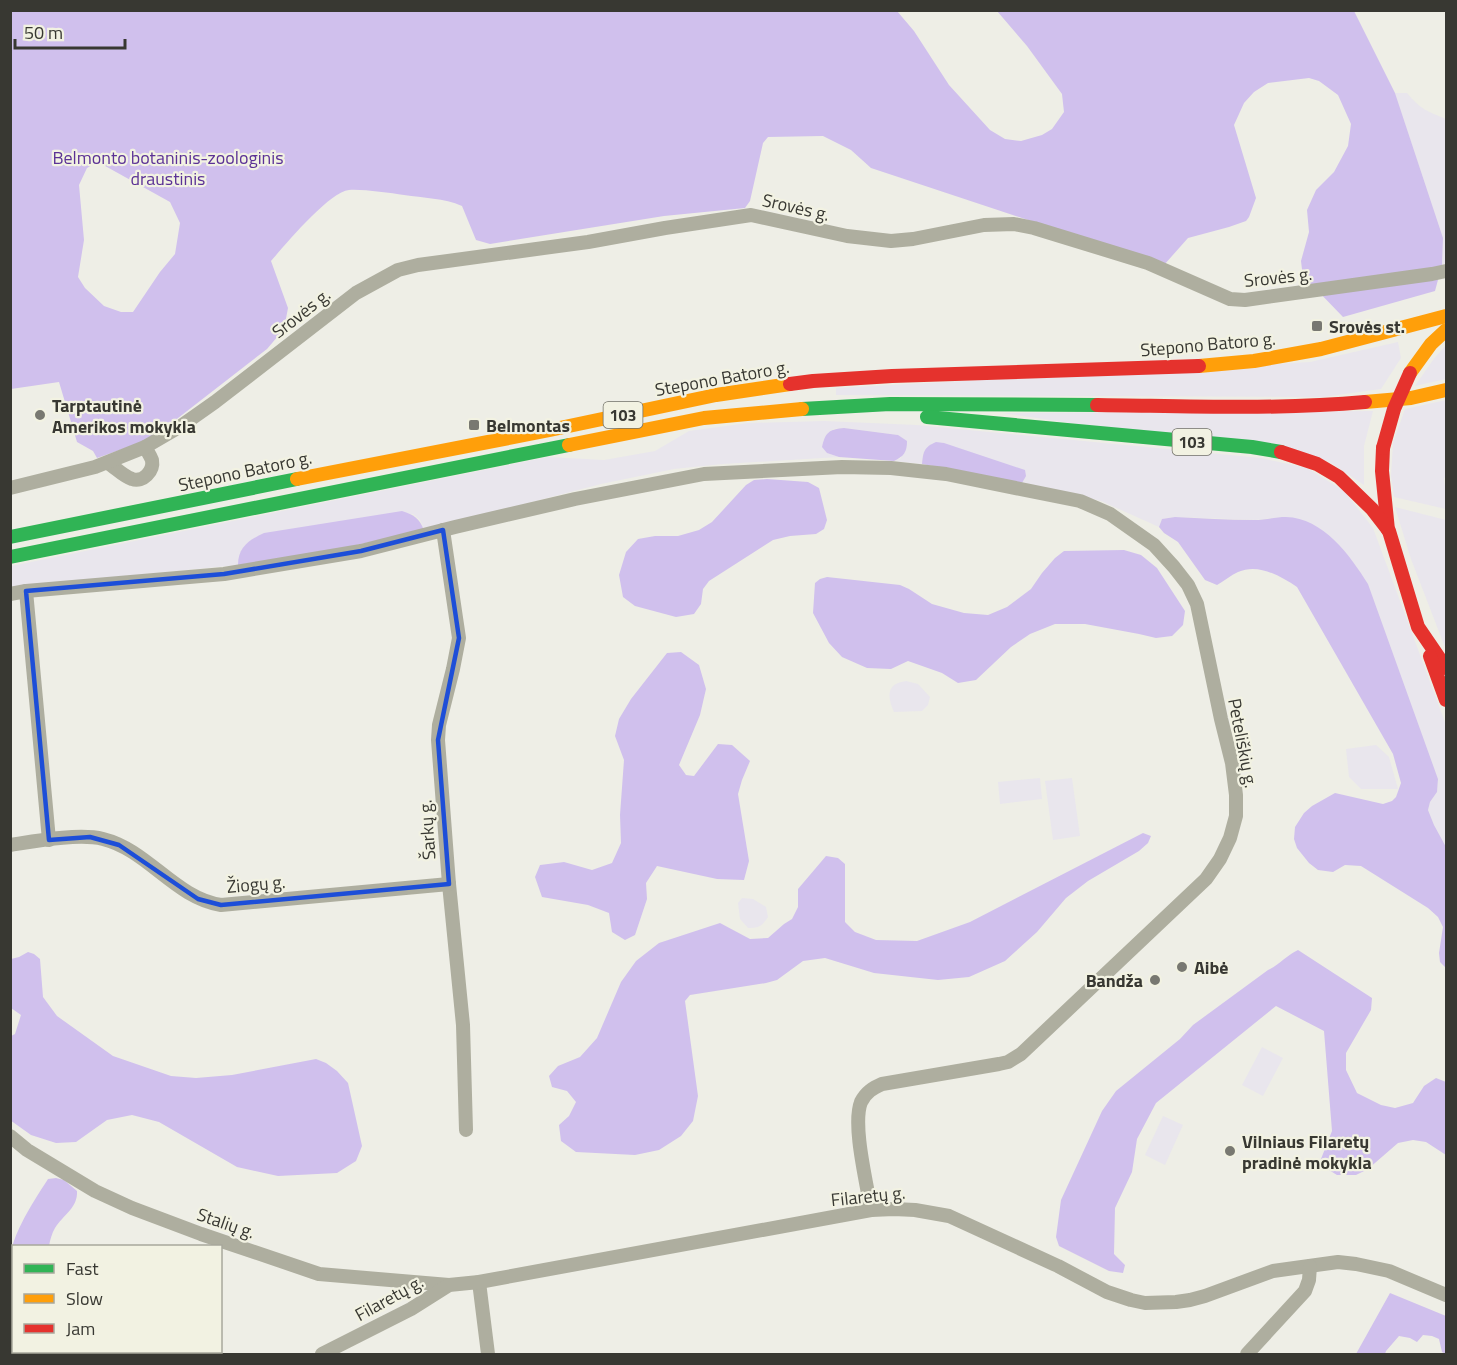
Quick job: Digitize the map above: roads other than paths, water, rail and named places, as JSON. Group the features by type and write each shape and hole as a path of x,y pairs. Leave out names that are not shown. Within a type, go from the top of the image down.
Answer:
{"main road":[{"name":"Stepono Batoro g.","path":"10,537 716,396 813,381 892,376 1189,367 1254,361 1321,349 1446,316"},
{"path":"1389,531 1382,471 1387,426 1395,402 1410,373 1431,344 1446,330"},
{"name":"Stepono Batoro g.","path":"10,557 704,418 890,404 1334,405 1411,398 1446,390"},
{"name":"103","path":"824,408 1230,445 1279,451 1317,464 1339,477 1357,493 1389,531 1418,627 1446,700"},
{"name":"103","path":"1418,627 1446,668"}],"street":[{"name":"Srovės g.","path":"10,488 108,463 146,447 215,402 356,293 398,270 418,265 588,242 751,215 847,237 891,241 984,225 1014,224 1148,263 1230,299 1245,300 1301,293 1446,271"},
{"path":"108,463 125,476 139,480 152,468 152,460 146,447"},
{"name":"Peteliškių g.","path":"442,530 575,499 704,474 842,467 891,468 946,474 1080,501 1110,514 1154,545 1188,585 1197,604 1232,764 1236,795 1236,816 1230,838 1220,859 1206,879 1021,1054 1008,1062 999,1064 882,1084 865,1095 858,1116 859,1137 871,1210"},
{"path":"10,594 224,574 361,551 442,530"},
{"name":"Šarkų g.","path":"442,530 459,638 439,725 438,740 463,1026 466,1130"},
{"path":"26,591 49,840"},
{"name":"Žiogų g.","path":"10,845 90,837 104,840 119,845 198,899 220,905 449,884"},
{"name":"Stalių g.","path":"10,1136 27,1150 95,1191 132,1208 201,1234 319,1274 449,1285"},
{"name":"Filaretų g.","path":"322,1354 411,1309 449,1285 479,1282 871,1210 915,1210 949,1216 1058,1266 1107,1292 1145,1303 1190,1300 1273,1271 1338,1262 1389,1271 1446,1295"},
{"path":"1247,1354 1305,1291 1310,1266"},
{"path":"479,1282 488,1354"}],"place":[{"name":"Srovės st.","path":"1317,326"},
{"name":"Tarptautinė Amerikos mokykla","path":"40,415"},
{"name":"Belmontas","path":"474,425"},
{"name":"Aibė","path":"1182,967"},
{"name":"Bandža","path":"1155,980"},
{"name":"Vilniaus Filaretų pradinė mokykla","path":"1230,1151"}],"park label":[{"name":"Belmonto botaninis-zoologinis draustinis","path":"168,167"}]}
